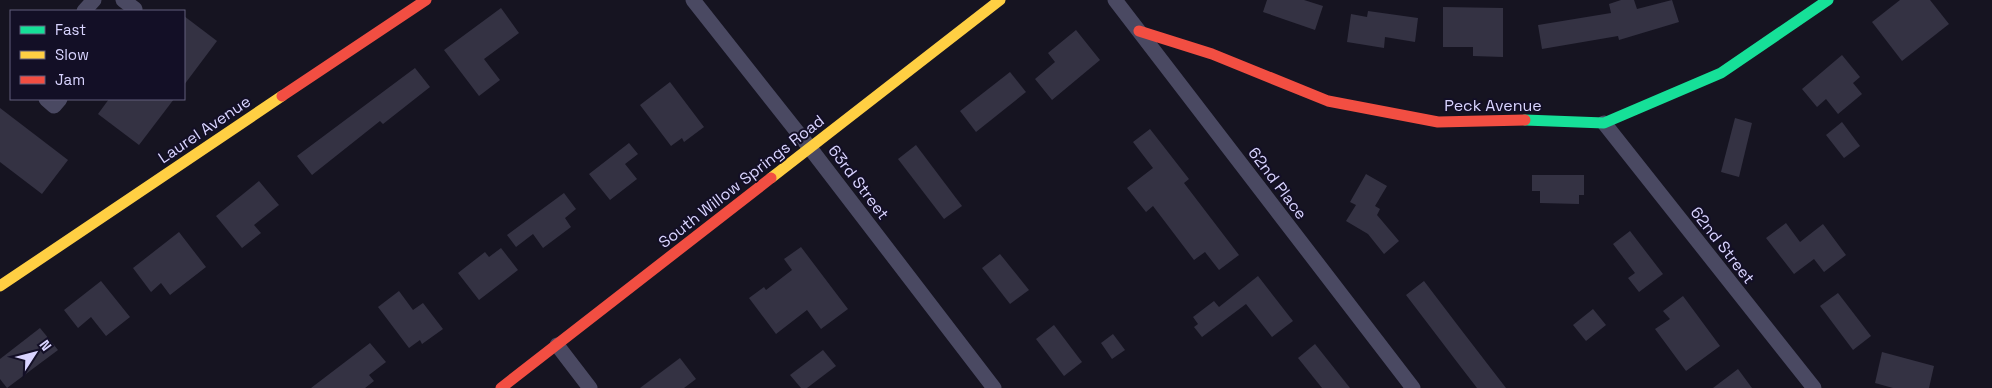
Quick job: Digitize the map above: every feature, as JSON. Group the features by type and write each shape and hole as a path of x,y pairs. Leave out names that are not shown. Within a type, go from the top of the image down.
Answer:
{"street":[{"path":"85,10 94,0"},
{"path":"123,0 134,10"},
{"name":"Laurel Avenue","path":"0,286 426,0"},
{"name":"63rd Street","path":"693,0 810,148 994,388"},
{"name":"South Willow Springs Road","path":"501,388 1000,0"},
{"name":"62nd Place","path":"1115,0 1140,30 1413,388"},
{"name":"Peck Avenue","path":"1140,30 1212,54 1328,102 1438,122 1510,119 1604,124 1721,73 1828,0"},
{"path":"47,100 54,106 59,100"},
{"name":"62nd Street","path":"1604,124 1814,388"},
{"path":"557,345 590,388"}],"building":[{"path":"1267,0 1304,0 1323,6 1315,30 1263,12"},
{"path":"1621,0 1634,0 1637,9 1672,0 1679,22 1619,40 1618,36 1542,49 1538,25 1611,13 1609,4"},
{"path":"1900,0 1930,0 1949,24 1902,61 1872,22"},
{"path":"1443,7 1503,8 1503,57 1473,56 1473,47 1443,47"},
{"path":"501,8 519,33 484,59 500,80 479,96 444,50"},
{"path":"1368,11 1418,18 1415,42 1385,37 1384,48 1347,42 1351,14 1367,17"},
{"path":"185,17 217,41 185,84"},
{"path":"1076,30 1100,60 1052,100 1035,79 1055,62 1048,53"},
{"path":"1842,55 1860,77 1853,83 1862,94 1838,114 1826,99 1817,107 1802,89"},
{"path":"415,68 430,87 383,124 380,121 312,175 297,156"},
{"path":"1010,72 1026,92 976,132 960,111"},
{"path":"670,82 704,127 684,142 682,138 671,146 640,105"},
{"path":"108,100 173,100 139,145 98,114"},
{"path":"0,108 68,160 42,194 0,162"},
{"path":"1735,118 1752,123 1739,177 1721,172"},
{"path":"1842,122 1860,146 1844,158 1826,135"},
{"path":"1150,129 1189,179 1184,183 1239,255 1219,270 1205,252 1194,260 1153,206 1146,212 1127,188 1153,168 1133,142"},
{"path":"629,143 638,154 625,164 637,179 610,200 589,174"},
{"path":"916,145 962,206 944,219 898,159"},
{"path":"1366,174 1387,186 1375,206 1380,209 1377,215 1399,241 1384,254 1368,234 1346,221 1356,205 1350,202"},
{"path":"1532,175 1584,175 1584,195 1579,195 1579,204 1540,203 1540,191 1532,191"},
{"path":"259,181 279,205 254,225 261,233 242,248 216,216"},
{"path":"564,193 576,209 565,218 571,227 543,248 533,234 516,247 507,235"},
{"path":"1786,223 1800,242 1823,224 1846,255 1824,272 1814,259 1794,274 1766,238"},
{"path":"1630,231 1663,274 1639,292 1628,278 1635,273 1613,244"},
{"path":"179,232 206,267 170,295 161,283 151,292 133,268"},
{"path":"801,247 848,309 821,329 807,310 776,334 749,298 764,287 766,290 792,270 784,259"},
{"path":"501,248 518,270 479,300 458,273 485,252 489,257"},
{"path":"1000,254 1029,290 1010,304 982,268"},
{"path":"1258,276 1293,321 1272,337 1246,304 1202,337 1194,327 1198,324 1193,317 1214,301 1219,307"},
{"path":"101,281 130,317 106,336 91,317 78,328 64,310"},
{"path":"1424,281 1506,388 1477,388 1457,362 1406,295"},
{"path":"399,291 413,310 423,303 443,329 422,344 420,340 409,348 378,307"},
{"path":"1838,293 1871,336 1853,350 1820,306"},
{"path":"1683,296 1720,346 1686,371 1655,329 1670,319 1663,311"},
{"path":"1593,309 1606,325 1586,341 1573,325"},
{"path":"1054,325 1082,362 1064,376 1036,339"},
{"path":"40,328 58,350 7,388 0,379 0,359"},
{"path":"1113,334 1125,350 1112,359 1101,343"},
{"path":"370,343 386,362 369,375 374,381 365,388 311,388"},
{"path":"1315,344 1350,388 1322,388 1298,358"},
{"path":"823,350 836,366 807,388 801,388 790,375"},
{"path":"1882,352 1934,366 1929,388 1893,388 1875,383"},
{"path":"680,358 696,379 684,388 640,388"},
{"path":"1738,369 1752,388 1713,388"}],"traffic: fast":[{"path":"1525,120 1604,123 1721,73 1828,0"}],"traffic: slow":[{"path":"771,178 1000,0"},
{"path":"0,286 282,96"}],"traffic: jam":[{"path":"282,96 426,0"},
{"path":"1139,31 1212,54 1328,101 1438,122 1525,120"},
{"path":"501,388 771,178"}]}
